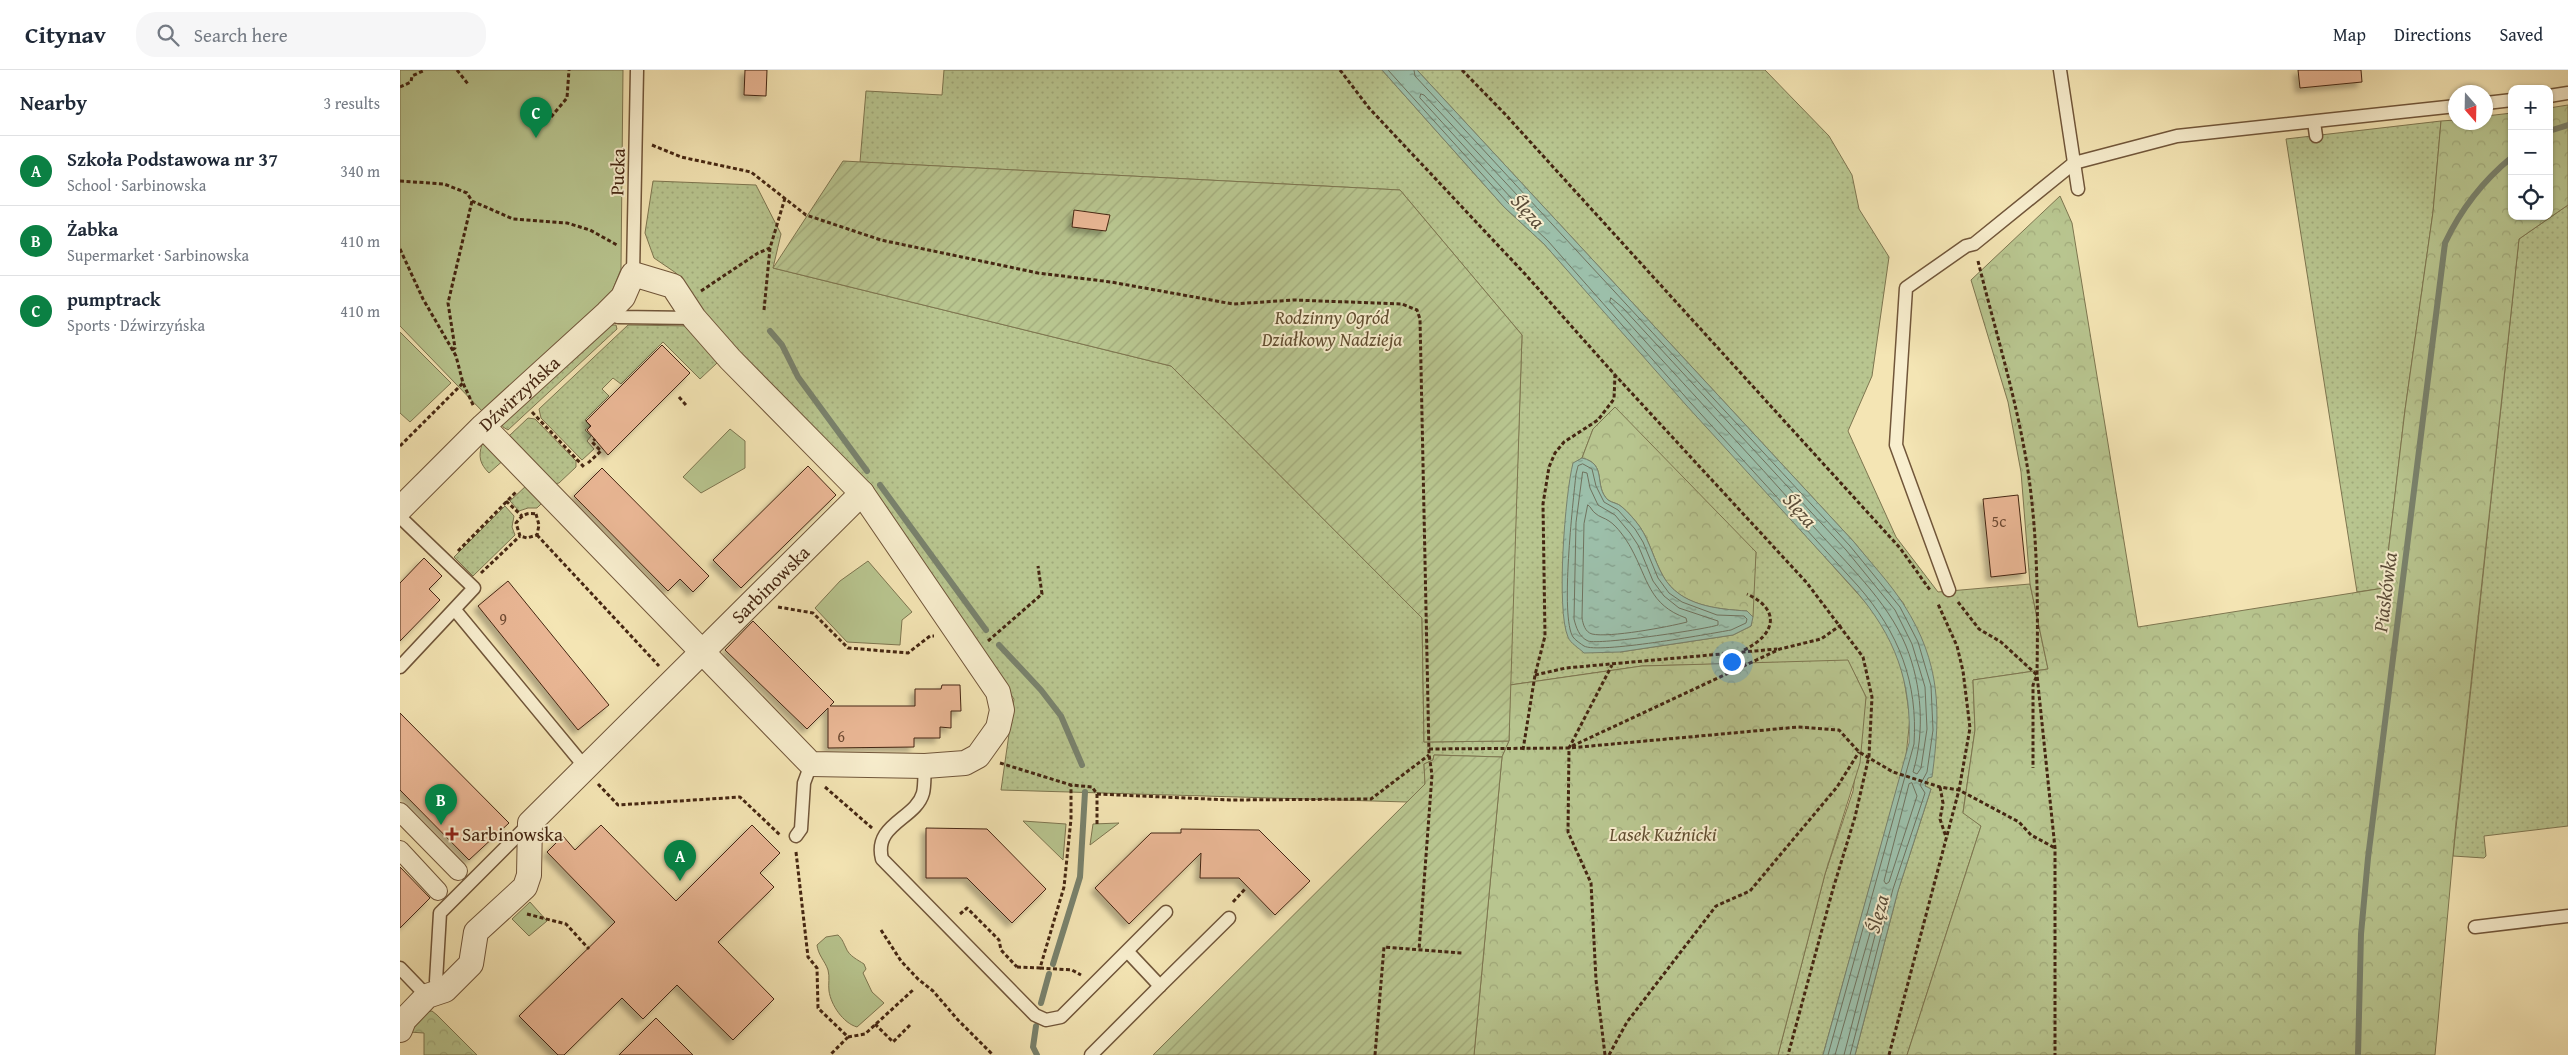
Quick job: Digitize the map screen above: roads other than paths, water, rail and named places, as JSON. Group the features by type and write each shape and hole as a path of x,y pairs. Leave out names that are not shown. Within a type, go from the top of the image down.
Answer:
{"street":[{"path":"483,426 702,652 810,768 925,766 965,763 978,756 998,728 1002,710 998,692 862,493 730,359 689,310 673,286 633,274"},
{"name":"Dźwirzyńska","path":"400,509 483,426 623,297 633,274"},
{"name":"Sarbinowska","path":"530,822 589,773 702,652 862,493"},
{"path":"400,812 453,866 433,886 400,850"},
{"path":"400,1030 404,1020 471,964 476,932 525,887 529,875 530,822"}],"lane":[{"name":"Pucka","path":"633,274 637,70"},
{"path":"2060,70 2078,189"},
{"path":"2553,95 2568,93"},
{"path":"2493,102 2508,100"},
{"path":"1949,590 1896,445 1906,288 1966,246 1974,244 2074,163 2177,136 2448,107"},
{"path":"2314,122 2316,136"},
{"path":"607,313 618,317 689,310"},
{"path":"400,517 474,588 400,667"},
{"path":"455,610 589,773"},
{"path":"925,766 923,795 883,838 880,849 885,863 1035,1016 1052,1020 1061,1018 1166,912"},
{"path":"792,839 801,829 804,783 810,768"},
{"path":"436,993 440,913 530,822"},
{"path":"2475,927 2568,916"},
{"path":"1090,1055 1229,918"},
{"path":"1128,952 1160,986"},
{"path":"400,968 436,993"}],"water":[{"name":"Ślęza","path":"1382,70 1417,70 1854,542 1893,589 1916,626 1931,668 1937,709 1937,731 1932,777 1928,778 1925,786 1931,789 1898,891 1855,1055 1823,1055 1909,743 1909,721 1904,680 1890,643 1881,625 1855,590 1686,405 1544,244 1504,207"},
{"path":"1582,458 1595,465 1598,470 1601,488 1608,500 1622,507 1640,527 1663,576 1670,586 1689,600 1700,604 1747,611 1753,617 1751,626 1733,635 1620,652 1584,653 1573,643 1568,637 1564,623 1563,552 1567,499 1573,463"}],"waterway":[{"name":"Piaskówka","path":"2552,130 2568,125"},
{"name":"Piaskówka","path":"2358,1055 2361,934 2368,858 2445,243 2458,219 2474,197 2508,161"},
{"path":"770,331 782,345 798,377 867,471"},
{"path":"880,485 986,630"},
{"path":"999,645 1041,690 1061,716 1082,765"},
{"path":"1053,964 1080,877 1085,792"},
{"path":"1041,1003 1049,974"},
{"path":"1036,1026 1033,1047 1037,1055"}],"place":[{"name":"pumptrack","path":"536,138"},
{"name":"Żabka","path":"441,825"},
{"name":"Sarbinowska","path":"452,834"},
{"name":"Szkoła Podstawowa nr 37","path":"680,881"}],"park label":[{"name":"Rodzinny Ogród Działkowy Nadzieja","path":"1332,328"},
{"name":"Lasek Kuźnicki","path":"1663,834"}]}
